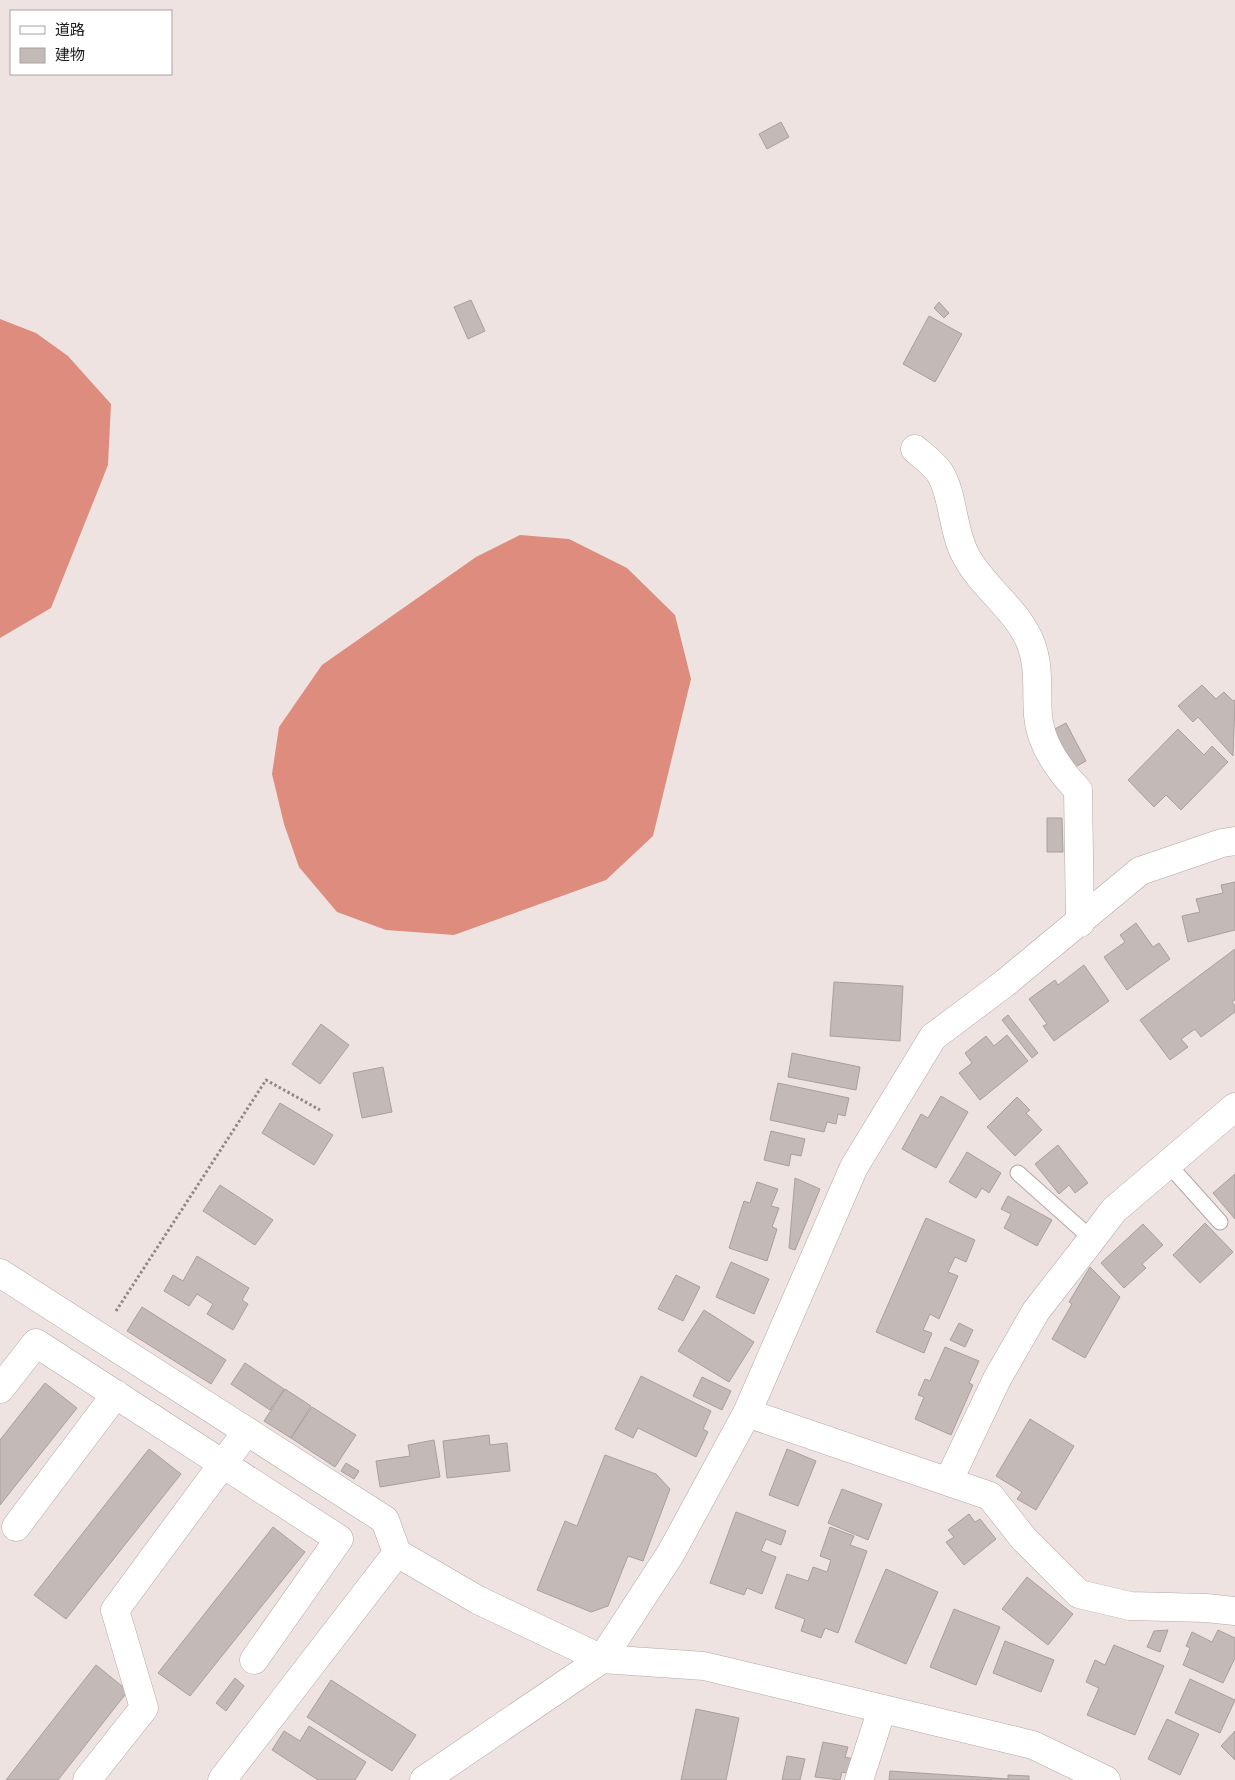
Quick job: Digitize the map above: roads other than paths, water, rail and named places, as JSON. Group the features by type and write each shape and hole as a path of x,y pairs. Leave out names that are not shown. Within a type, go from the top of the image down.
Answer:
{"street":[{"path":"916,449 940,473 959,543 973,568 1019,624 1031,644 1036,664 1040,730 1065,776 1078,790 1080,923"},
{"path":"424,1780 602,1659 671,1554 747,1413 854,1167 933,1037 1080,923 1140,871 1235,840"},
{"path":"949,1480 997,1379 1036,1311 1114,1210 1235,1107"},
{"path":"0,1273 385,1520 397,1553 478,1600 602,1659 704,1666 1033,1745 1106,1780"},
{"path":"0,1390 36,1343 340,1539 254,1660"},
{"path":"16,1527 116,1394"},
{"path":"747,1413 949,1480 990,1496 1024,1540 1078,1594 1130,1606 1206,1608 1235,1611"},
{"path":"87,1780 144,1708 114,1610 247,1431"},
{"path":"222,1780 397,1553"},
{"path":"859,1780 882,1709"}],"lane":[{"path":"1168,1164 1220,1222"},
{"path":"1018,1172 1092,1239"}]}
